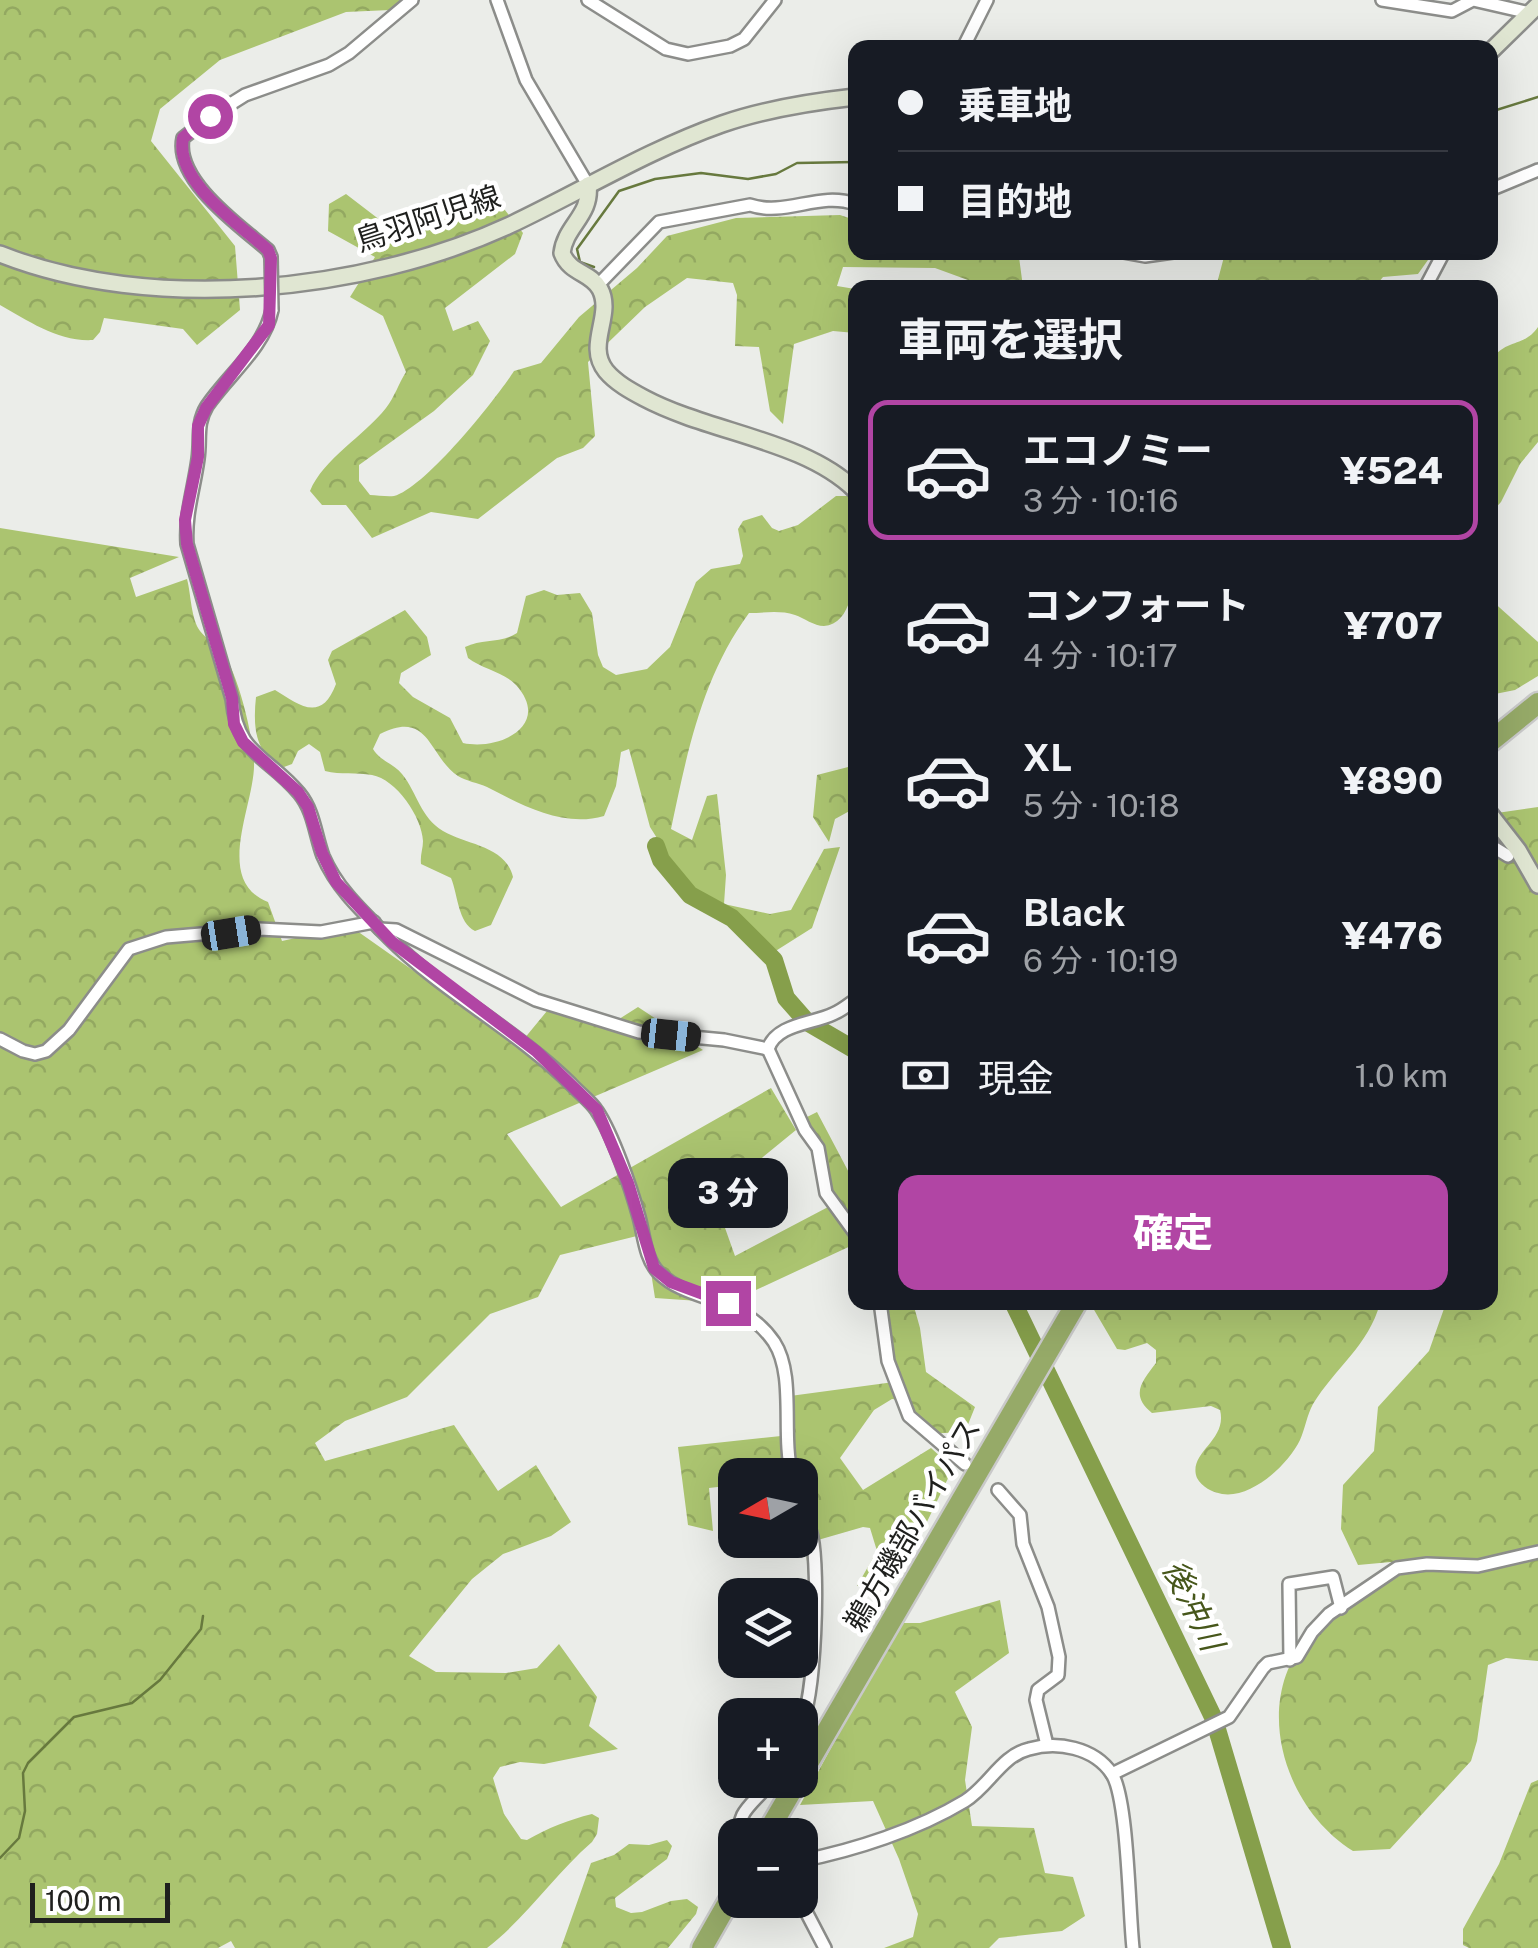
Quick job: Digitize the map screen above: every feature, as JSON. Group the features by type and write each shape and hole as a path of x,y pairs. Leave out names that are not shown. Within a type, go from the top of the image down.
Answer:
{"highway":[{"path":"1498,736 1538,703"},
{"name":"鵜方磯部バイパス","path":"818,1747 1072,1310"},
{"path":"702,1948 719,1918"}],"main road":[{"path":"1498,44 1534,9"},
{"name":"鳥羽阿児線","path":"0,254 65,276 140,287 264,286 334,277 462,244 508,226 588,184 724,123 848,97"},
{"path":"588,184 586,209 567,237 562,254 569,267 598,286 604,302 597,334 600,360 606,371 672,412 794,451 848,484"},
{"path":"1498,824 1538,885"}],"street":[{"path":"412,0 348,53 328,65 245,95 183,138 181,155 194,177 215,204 268,250 272,310 261,339 206,408 198,426 198,457 185,520 187,544 232,698 234,724 243,742 298,792 308,807 336,882 377,926 536,1051 597,1110 628,1183 648,1252 661,1275 728,1303 774,1342 784,1364 789,1458"},
{"path":"497,0 526,80 588,184"},
{"path":"588,0 666,49 688,54 730,46 744,39 775,0"},
{"path":"967,40 987,0"},
{"path":"1382,0 1452,10 1473,0 1534,9"},
{"path":"1498,187 1538,170"},
{"path":"598,286 659,222 750,205 764,210 831,198 848,202"},
{"path":"1498,849 1508,856"},
{"path":"0,1039 24,1052 46,1051 69,1030 129,950 166,937 258,928 321,932 377,926 396,930 410,940 476,967 536,1000 639,1032 724,1040 768,1049"},
{"path":"848,1005 834,1014 779,1034 771,1039 768,1049 818,1148 826,1193 848,1223"},
{"path":"881,1310 888,1361 909,1416 965,1464"},
{"path":"998,1490 1020,1515 1023,1544 1048,1606 1060,1657 1058,1675 1038,1690 1036,1700 1048,1746"},
{"path":"1112,1774 1229,1718 1262,1668 1298,1657 1312,1632 1397,1568 1427,1564 1478,1566 1538,1552"},
{"path":"808,1698 815,1620 813,1558"},
{"path":"1290,1660 1289,1584 1333,1577 1340,1608"},
{"path":"818,1856 855,1847 940,1813 981,1790 1017,1752 1048,1746 1074,1748 1112,1774 1126,1846 1132,1948"},
{"path":"739,1818 759,1798"},
{"path":"809,1918 825,1948"}],"green space":[{"path":"0,0 400,0 390,10 346,12 220,60 160,109 151,141 235,246 240,310 197,345 183,329 104,318 93,340 68,338 0,305"},
{"path":"346,194 393,230 501,205 523,233 515,254 445,308 453,331 478,321 490,341 473,375 434,411 359,465 359,481 370,495 394,496 423,477 476,421 514,371 541,363 579,317 637,268 667,236 736,218 840,215 848,218 848,260 1019,260 1022,280 968,280 935,268 843,267 837,286 848,288 848,332 833,331 794,344 783,424 770,411 759,347 735,346 737,295 733,283 687,278 645,307 588,362 595,436 583,448 557,458 478,519 431,512 372,538 346,505 322,505 310,491 324,468 386,408 406,372 383,316 350,297 375,257 328,231 329,204"},
{"path":"1223,260 1428,260 1418,274 1381,280 1218,280"},
{"path":"1538,327 1538,442 1520,464 1498,505 1498,352 1533,334"},
{"path":"836,496 848,496 846,610 837,621 824,626 789,613 749,613 719,663 698,716 671,829 692,840 707,796 717,794 726,875 724,904 770,914 791,910 824,849 840,847 812,928 774,952 743,921 693,890 677,870 650,827 629,749 621,752 616,786 604,816 573,819 543,813 458,776 419,731 396,728 380,734 373,749 402,774 435,825 494,853 509,867 513,877 491,925 475,931 462,915 451,878 421,864 422,831 406,801 390,784 372,775 325,771 320,752 309,744 298,751 292,764 284,767 261,747 255,718 256,697 275,690 300,705 323,704 336,684 328,660 332,651 405,610 427,637 431,655 401,673 399,683 413,697 450,718 463,743 506,739 525,723 526,699 511,681 468,658 465,647 517,633 526,596 544,590 557,595 580,593 592,613 603,667 616,675 647,669 670,647 696,582 711,569 740,564 743,556 738,529 743,521 762,515 779,531 798,525"},
{"path":"0,528 179,557 130,578 136,597 187,579 197,626 222,652 234,674 248,721 254,762 241,839 242,877 251,891 268,902 282,941 350,926 519,1045 547,1011 605,1028 638,1007 703,1050 507,1134 561,1207 771,1088 796,1130 714,1197 735,1256 830,1206 827,1157 803,1119 817,1112 848,1171 848,1247 728,1303 655,1298 645,1234 560,1255 538,1297 490,1314 407,1397 345,1421 315,1443 325,1461 454,1425 498,1491 536,1465 571,1522 551,1536 503,1554 472,1579 409,1656 436,1672 506,1673 537,1668 559,1644 597,1697 589,1726 618,1749 544,1764 520,1762 500,1767 493,1778 504,1814 521,1839 527,1840 583,1816 592,1814 599,1818 592,1842 487,1948 235,1948 231,1941 218,1948 0,1948"},
{"path":"1498,606 1538,642 1538,676 1515,690 1498,693"},
{"path":"848,767 848,812 835,819 829,842 813,817 817,775"},
{"path":"1538,807 1538,1661 1506,1658 1488,1665 1471,1761 1390,1849 1353,1851 1309,1809 1293,1782 1283,1753 1281,1692 1291,1663 1315,1630 1404,1573 1391,1562 1358,1565 1341,1529 1343,1485 1374,1451 1378,1407 1429,1351 1444,1310 1498,1310 1498,813"},
{"path":"883,1310 915,1310 926,1372 975,1407 965,1432 925,1434 899,1400 892,1399 874,1410 840,1458 863,1490 931,1448 953,1468 909,1559 882,1581 857,1586 877,1551 870,1528 818,1540 818,1458 718,1458 718,1487 709,1488 713,1531 688,1525 678,1447 781,1436 790,1396 894,1382"},
{"path":"1094,1310 1378,1310 1360,1344 1313,1404 1300,1440 1287,1460 1256,1486 1233,1494 1208,1489 1197,1478 1195,1469 1218,1430 1220,1410 1211,1406 1152,1413 1141,1400 1140,1388 1156,1363 1156,1350 1147,1343 1117,1349"},
{"path":"806,1558 816,1558 815,1575 808,1575"},
{"path":"1000,1600 1009,1653 955,1692 972,1727 965,1780 972,1826 1034,1828 1045,1873 1073,1877 1085,1916 1062,1931 999,1938 989,1948 884,1948 913,1937 918,1914 873,1801 800,1805 804,1798 818,1798 818,1772 899,1623 920,1623"},
{"path":"1538,1780 1538,1948 1469,1948 1463,1945 1463,1929 1499,1864 1531,1783"},
{"path":"667,1840 672,1846 667,1859 615,1898 616,1907 631,1913 687,1899 698,1907 668,1948 561,1948 591,1863 614,1855 629,1844 649,1845"}],"waterway":[{"path":"1498,110 1538,97"},
{"path":"594,267 580,262 577,249 619,191 655,179 701,173 748,179 776,174 797,163 848,162"},
{"name":"後沖川","path":"656,846 661,860 690,895 732,918 774,960 786,998 807,1022 848,1046"},
{"name":"後沖川","path":"1017,1310 1214,1719 1282,1948"},
{"path":"0,1858 19,1838 25,1811 23,1773 28,1763 74,1717 132,1703 160,1680 201,1629 203,1616"}],"route":[{"path":"210,116 183,138 181,155 215,204 268,250 271,258 269,325 206,408 198,426 198,457 185,520 187,544 232,698 234,724 243,742 298,792 308,807 336,882 352,900 392,942 536,1051 597,1110 628,1183 654,1268 671,1282 728,1303"}]}
